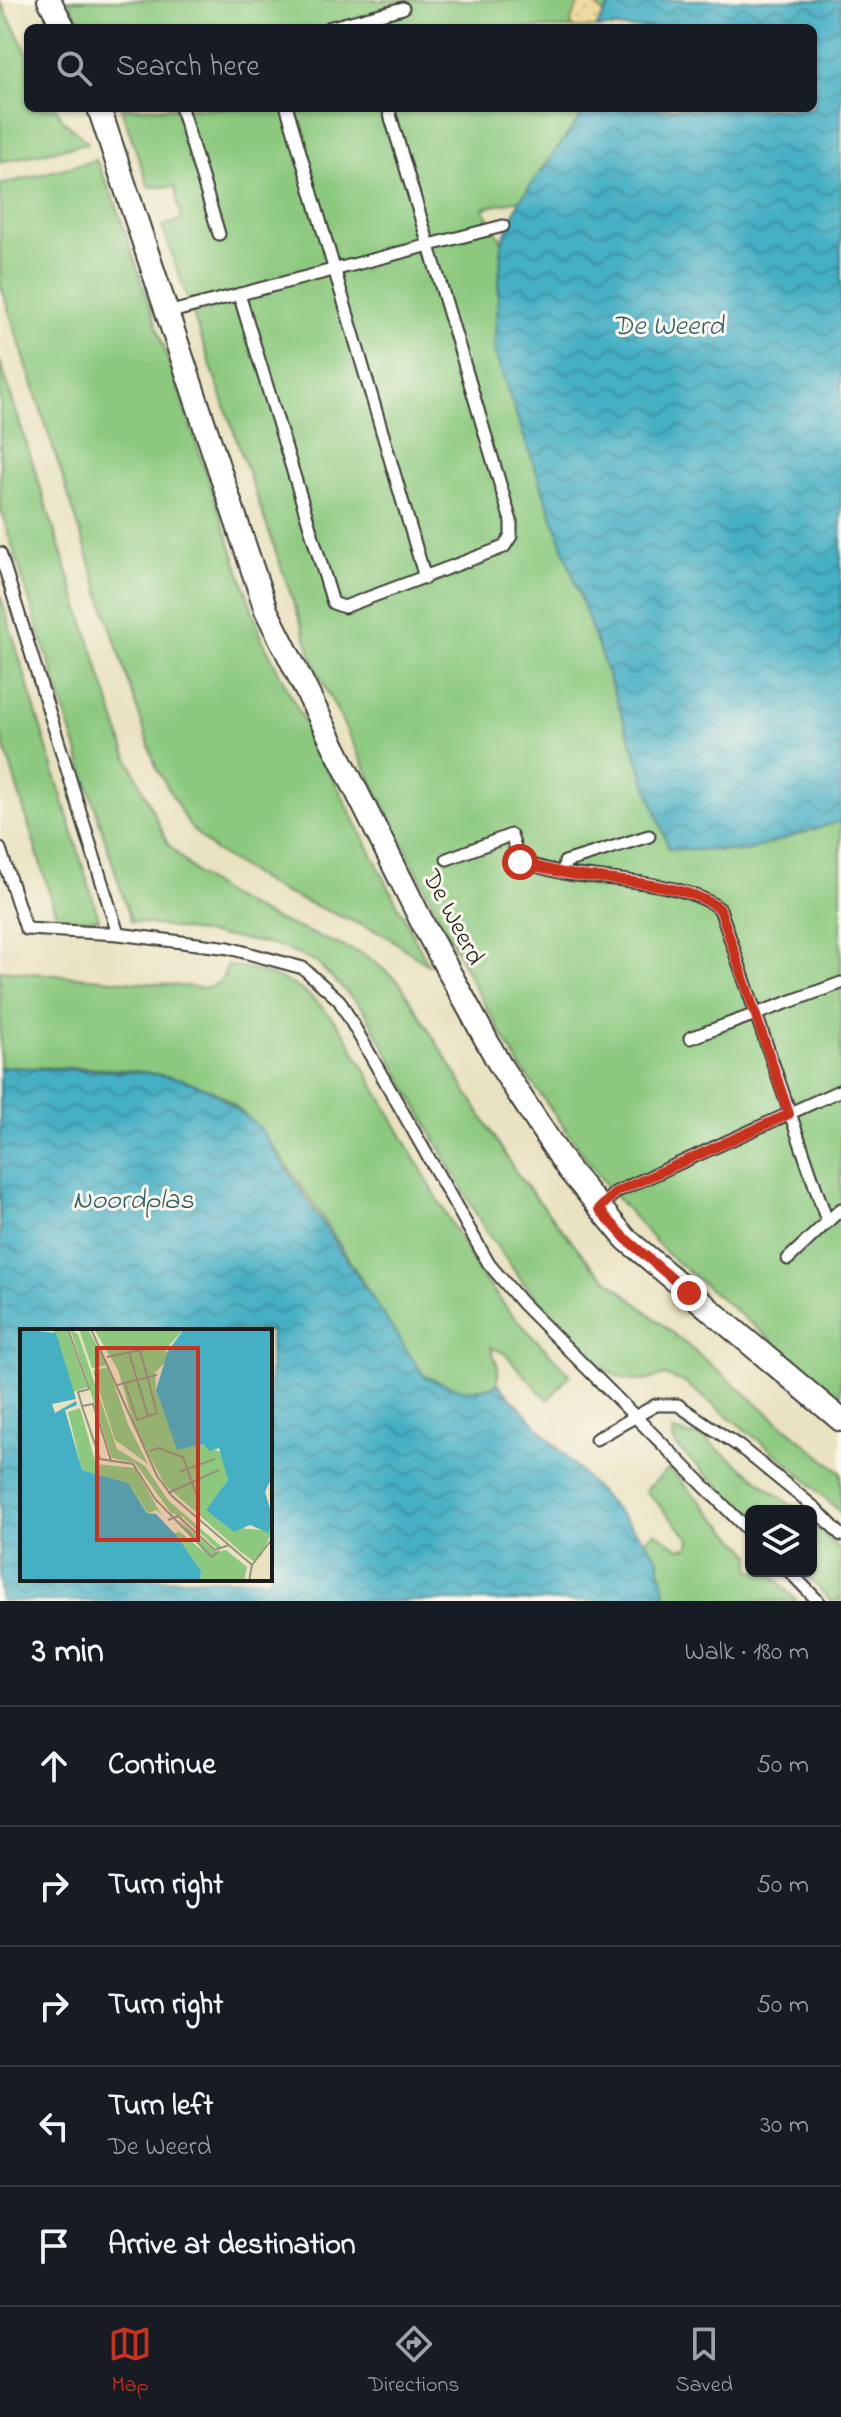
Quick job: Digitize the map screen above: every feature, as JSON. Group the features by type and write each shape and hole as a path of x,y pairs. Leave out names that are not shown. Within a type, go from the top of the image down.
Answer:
{"street":[{"path":"49,0 62,24"},
{"name":"De Weerd","path":"100,112 266,610 425,928 500,1065 599,1209 626,1239 841,1420"}],"lane":[{"path":"362,24 403,8"},
{"path":"182,112 219,234"},
{"path":"288,112 425,578"},
{"path":"239,294 333,603 344,607 504,547 511,536 511,521 389,112"},
{"path":"167,313 503,226"},
{"path":"0,553 118,934"},
{"path":"447,859 511,835 520,862 563,873 681,891 710,901 720,909 827,1221"},
{"path":"563,873 565,862 649,836"},
{"path":"0,849 26,929 118,934 229,948 303,968 339,1000 489,1264 522,1303 745,1527"},
{"path":"690,1038 841,983"},
{"path":"599,1209 616,1192 841,1090"},
{"path":"788,1259 841,1209"},
{"path":"596,1439 656,1405 678,1405 740,1447 816,1509 841,1535"},
{"path":"795,1577 818,1601"}],"green space":[{"path":"68,0 612,0 604,14 594,3 571,19 572,24 81,24"},
{"path":"0,1 24,46 24,112 58,112 88,143 0,162"},
{"path":"122,112 584,112 520,200 483,208 502,241 494,351 669,849 746,851 841,821 841,1398 666,1253 608,1188 520,1066 473,984 319,675 162,226 181,220 175,187 149,187"},
{"path":"96,160 115,202 263,641 429,966 385,935 278,890 215,851 190,827 156,767 0,283 0,185"},
{"path":"0,361 125,751 168,844 196,873 227,895 266,915 367,956 400,983 519,1177 593,1267 841,1473 841,1513 788,1463 685,1383 665,1375 645,1381 622,1378 604,1369 522,1281 485,1230 364,1010 317,963 276,945 131,921 0,507"},
{"path":"0,594 99,919 57,918 0,731"},
{"path":"227,965 265,973 294,986 320,1005 345,1034 480,1274 509,1311 570,1375 548,1400 504,1353 491,1347 498,1367 498,1384 470,1390 452,1387 425,1376 324,1220 266,1138 238,1108 211,1090 186,1081 134,1071 0,1067 0,970 203,988 220,982"},
{"path":"672,1431 703,1438 791,1505 745,1505 745,1511 675,1445"},
{"path":"669,1469 745,1548 745,1577 774,1577 797,1601 667,1601 658,1558 645,1541 655,1532 679,1548 689,1547 690,1539 645,1490"},
{"path":"817,1528 841,1551 841,1601 831,1601 808,1577 817,1577"}],"sand":[{"path":"579,3 594,3 604,14 598,24 572,24"}],"water":[{"name":"De Weerd","path":"612,0 841,0 841,821 746,851 669,849 494,351 502,241 520,200 584,112 817,112 817,24 598,24"},
{"name":"Noordplas","path":"0,1067 143,1072 182,1079 213,1091 259,1127 424,1376 470,1390 498,1384 645,1541 658,1558 667,1601 0,1601"}],"route":[{"path":"520,862 563,873 681,891 710,901 720,909 789,1114 616,1192 599,1209 626,1239 689,1293"}]}
